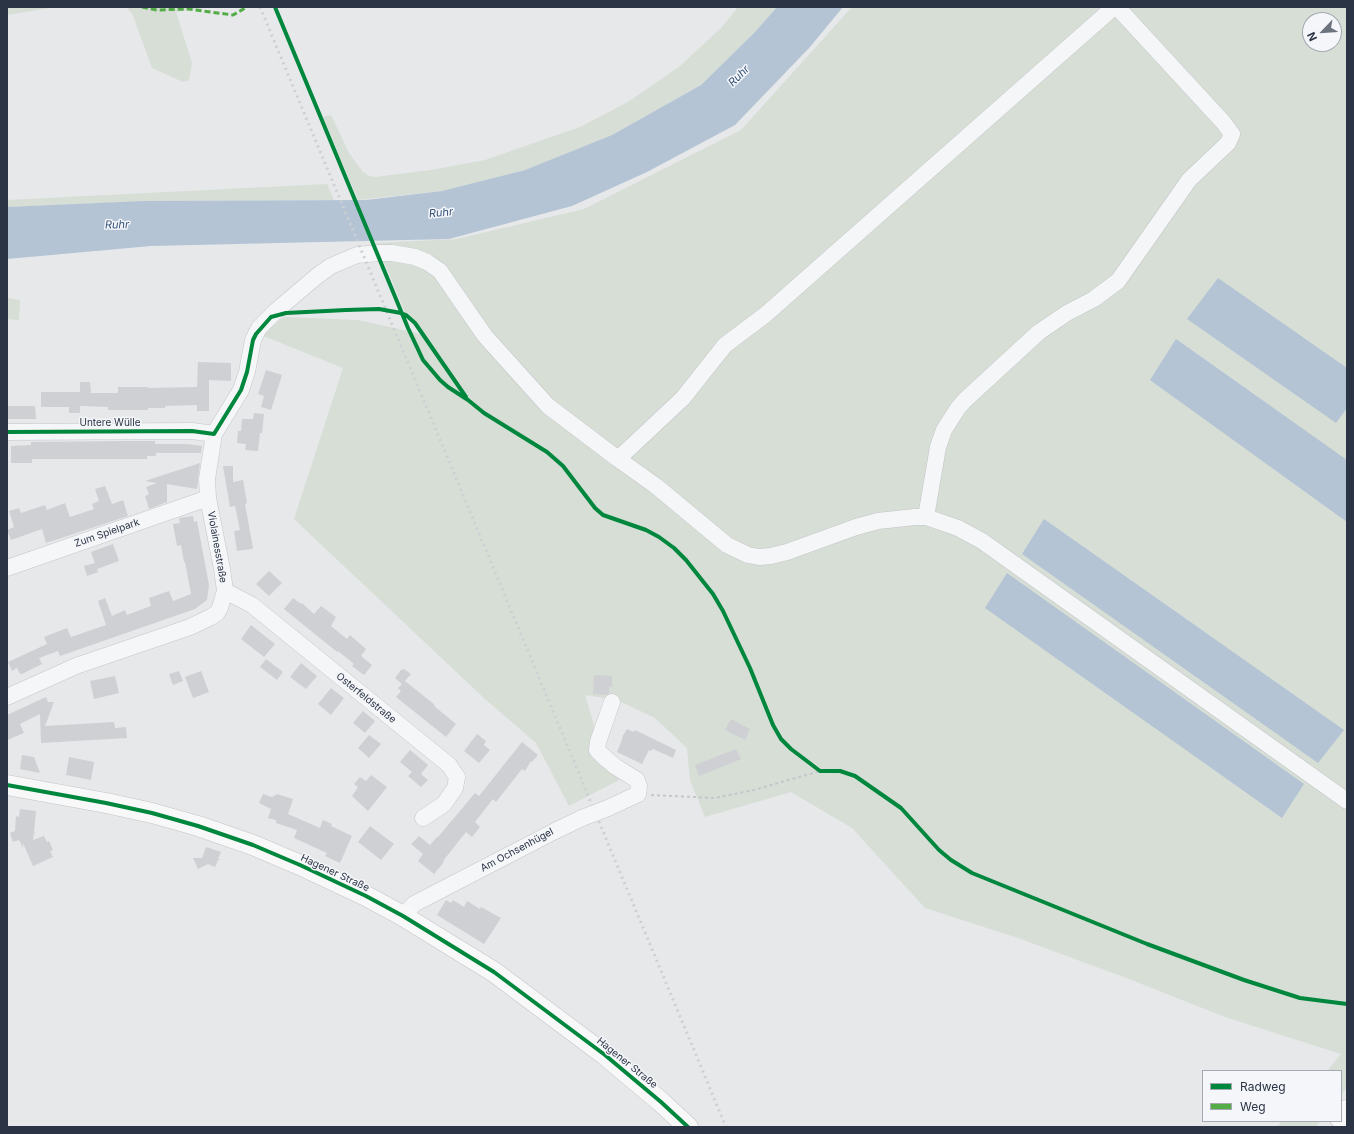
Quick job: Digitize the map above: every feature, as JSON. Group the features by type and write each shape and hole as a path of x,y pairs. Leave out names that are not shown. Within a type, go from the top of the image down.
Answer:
{"main road":[{"name":"Hagener Straße","path":"7,785 106,803 152,813 198,826 253,845 366,896 403,916 494,972 605,1055 688,1127"}],"street":[{"path":"618,459 683,398 725,345 771,310 1116,7 1223,122 1232,134 1228,143 1189,180 1118,281 1094,299 1067,312 1039,332 958,408 944,430 938,447 926,517 958,528 982,541 1347,801"},
{"name":"Violainesstraße","path":"7,697 76,666 190,627 217,613 225,591 208,498 207,479 214,434 241,390 247,372 253,340 259,328 277,310 317,276 332,266 358,255 380,252 415,257 427,262 440,271 486,336 548,406 656,486 727,545 748,555 759,557 787,552 856,527 878,521 926,517"},
{"name":"Untere Wülle","path":"7,432 192,431 214,434"},
{"name":"Zum Spielpark","path":"7,568 208,498"},
{"name":"Osterfeldstraße","path":"225,591 252,605 449,765 457,777 455,788 444,804 423,818"},
{"path":"612,702 598,742 597,750 616,767 637,780 639,786 638,794"},
{"name":"Am Ochsenhügel","path":"403,916 414,904 555,831 638,794"}],"path":[{"path":"814,766 820,771"},
{"path":"638,794 714,798 754,790 820,771 826,771"}],"shaded area":[{"path":"7,7 56,7 7,15"},
{"path":"126,7 212,7 176,12 192,63 189,80 183,82 152,68 132,13"},
{"path":"738,7 777,7 755,32 701,85 612,135 525,170 442,191 358,200 323,117 331,115 349,153 363,172 369,176 375,177 431,170 485,160 580,127 628,102 680,66 722,27"},
{"path":"852,7 1347,7 1347,1087 1342,1094 1342,1070 1328,1070 1341,1054 1225,1017 1129,979 1018,938 925,908 852,828 791,792 705,817 690,780 687,748 655,718 617,700 585,695 595,729 619,780 569,806 536,743 485,699 294,519 343,368 261,335 284,317 358,320 425,335 412,317 405,312 376,243 457,239 584,209 741,130"},
{"path":"327,184 334,200 158,201 7,207 7,200"},
{"path":"7,298 20,300 19,320 7,319"},
{"path":"1281,1122 1319,1122 1316,1127 1277,1127"}],"water":[{"name":"Ruhr","path":"777,7 843,7 810,47 735,125 647,172 572,206 449,239 151,246 7,259 7,207 143,201 366,200 442,191 525,170 612,135 701,85 755,32"},
{"path":"1218,278 1347,368 1347,408 1336,423 1187,319"},
{"path":"1176,339 1347,460 1347,522 1150,380"},
{"path":"1044,519 1344,730 1318,763 1022,554"},
{"path":"1007,573 1304,784 1282,818 985,608"}],"building":[{"path":"198,362 231,363 231,381 209,380 209,411 197,411 197,405 165,406 165,408 148,408 148,410 108,410 108,407 80,406 80,413 69,413 69,407 41,407 41,392 80,392 80,382 90,382 91,393 118,393 118,387 197,387"},
{"path":"266,370 282,375 271,410 261,407 264,396 258,394"},
{"path":"7,406 35,406 36,419 7,419"},
{"path":"254,413 264,414 258,451 245,450 246,444 237,443 238,431 241,431 242,419 253,419"},
{"path":"155,441 155,444 187,444 202,446 201,453 156,453 156,456 147,456 147,459 32,459 32,463 11,463 11,446 31,445 31,442"},
{"path":"200,463 197,489 167,484 167,502 149,509 145,496 149,494 146,487 157,483 145,481"},
{"path":"223,466 233,466 233,482 243,480 252,549 237,551 234,531 240,530 235,506 230,507"},
{"path":"105,486 112,504 123,500 128,516 46,543 42,529 11,540 7,530 14,527 9,511 19,508 21,513 45,505 47,510 65,503 70,517 94,509 92,504 99,501 95,489"},
{"path":"193,516 194,522 197,521 209,585 207,600 195,609 60,656 58,651 39,658 42,664 22,674 20,674 17,668 12,671 8,662 47,644 44,637 67,628 71,637 106,625 98,601 105,598 112,616 125,610 127,615 151,606 149,598 169,591 173,601 191,594 181,545 177,546 173,524 180,523 179,518"},
{"path":"113,544 119,561 97,569 98,572 87,576 84,566 95,563 91,552"},
{"path":"269,571 282,583 269,596 256,584"},
{"path":"293,598 301,604 302,603 314,614 321,606 336,617 331,626 347,639 350,635 366,649 361,656 372,665 364,675 352,666 354,664 284,609"},
{"path":"251,625 275,644 264,657 241,639"},
{"path":"266,659 283,672 277,680 260,667"},
{"path":"301,663 317,676 306,689 290,677"},
{"path":"404,669 411,674 405,681 456,724 446,737 396,697 401,691 398,688 402,684 395,678 401,670"},
{"path":"179,671 183,681 173,685 169,674"},
{"path":"201,671 209,692 193,698 185,677"},
{"path":"594,675 612,676 612,687 609,687 609,693 606,695 593,694"},
{"path":"115,676 119,693 94,699 90,681"},
{"path":"331,688 344,698 331,715 318,704"},
{"path":"46,697 48,702 54,702 45,726 114,722 115,728 126,727 127,738 41,743 40,714 20,724 24,733 7,740 7,715"},
{"path":"363,711 375,721 365,733 353,723"},
{"path":"731,719 750,729 745,740 725,730"},
{"path":"627,729 634,732 635,730 676,750 673,758 653,749 651,751 649,750 642,764 617,752 622,737"},
{"path":"477,734 486,741 484,745 490,750 479,763 464,751"},
{"path":"369,735 381,744 369,758 358,748"},
{"path":"522,742 538,755 532,762 531,761 525,771 522,769 496,802 493,799 475,822 480,827 472,837 466,832 434,874 418,861 423,854 411,844 419,836 430,845 475,793 479,796"},
{"path":"736,749 741,759 699,776 695,765"},
{"path":"410,750 428,765 421,774 428,780 421,787 408,776 412,772 400,762"},
{"path":"22,755 34,757 40,773 20,769"},
{"path":"69,757 94,762 91,780 66,775"},
{"path":"371,775 387,787 368,811 352,796 358,787 354,784 360,777 366,781"},
{"path":"263,794 272,797 277,794 293,799 288,814 320,828 323,820 332,824 331,826 352,836 340,863 325,856 327,853 294,838 297,830 276,823 276,820 268,818 271,809 259,803"},
{"path":"20,809 36,811 34,832 36,832 34,833 33,840 44,836 47,842 49,841 53,850 50,851 53,857 33,866 23,843 23,848 19,840 13,842 10,833 15,831 16,816 19,817"},
{"path":"370,826 394,844 381,860 358,842"},
{"path":"206,847 221,852 218,859 222,859 218,860 215,867 208,864 198,869 193,858 202,858"},
{"path":"446,900 451,903 453,900 464,907 467,901 480,909 481,907 501,918 484,944 437,915"}],"railway":[{"path":"260,7 726,1127"}],"marked path":[{"path":"142,7 157,10 188,9 233,15 247,7"}],"cycle path":[{"path":"275,7 408,328 423,360 448,387 484,413 547,452 563,466 595,508 603,515 646,530 659,537 674,548 686,560 713,594 723,611 750,668 773,725 781,739 791,749 820,771 840,771 855,776 901,808 939,850 951,860 972,873 1147,944 1244,980 1300,998 1347,1004"},
{"path":"7,432 192,431 214,434 241,390 247,372 253,340 256,334 271,317 286,313 379,309 406,315 415,323 466,397"},
{"path":"7,785 106,803 152,813 198,826 253,845 366,896 403,916 494,972 605,1055 688,1127"}]}
